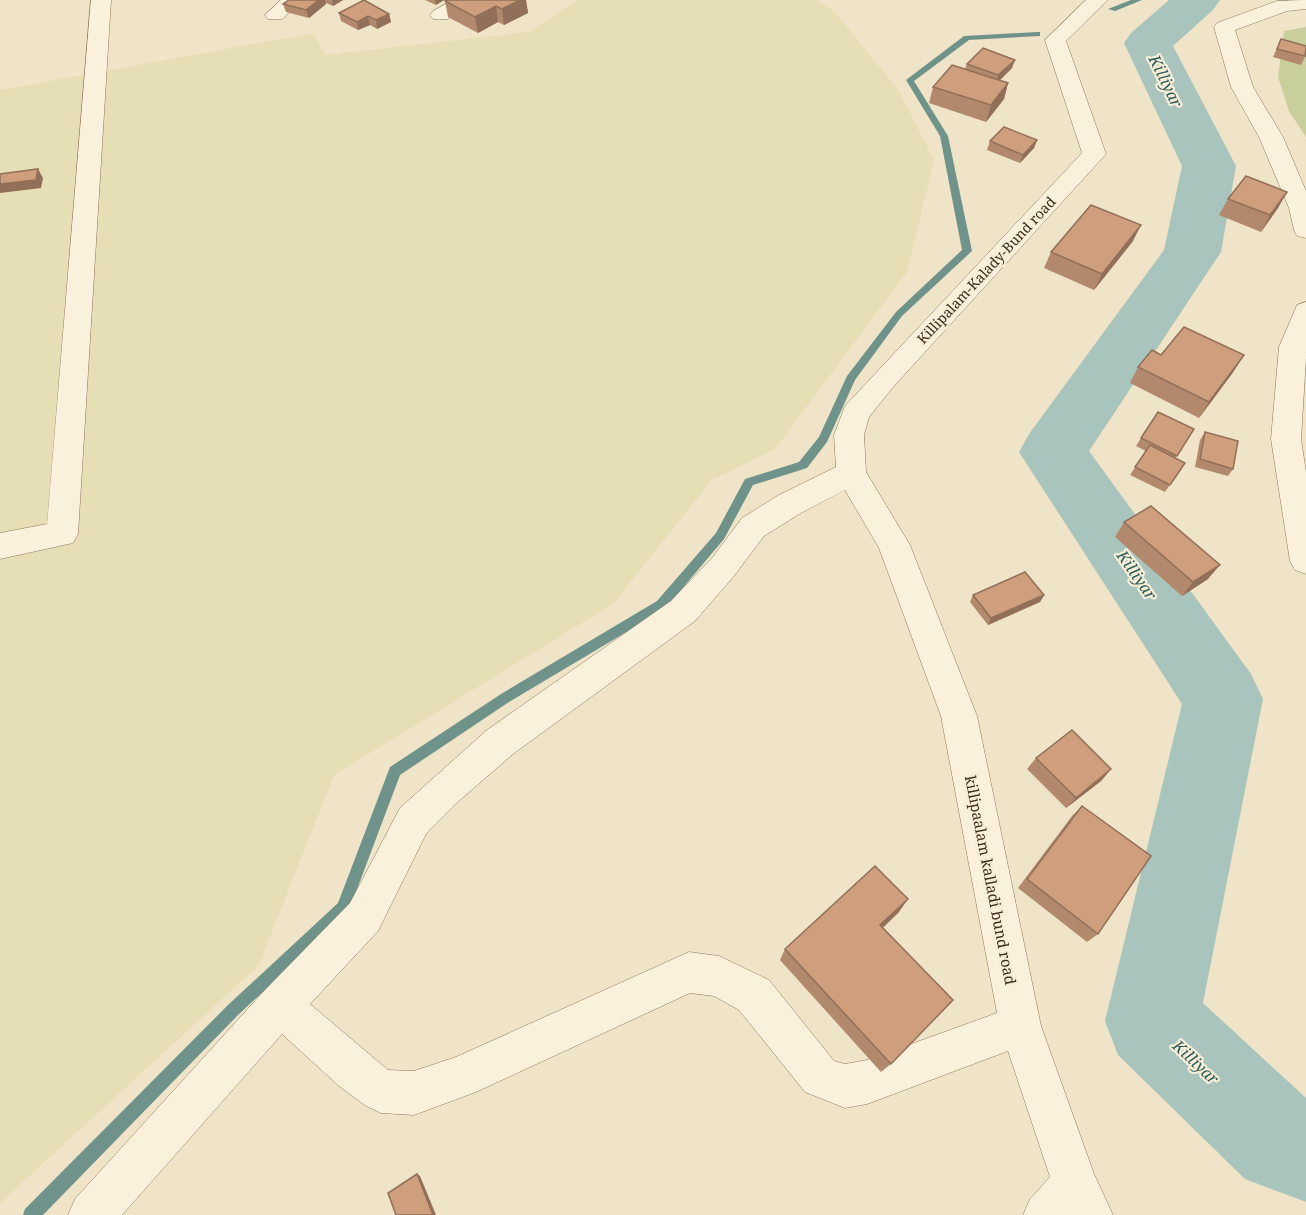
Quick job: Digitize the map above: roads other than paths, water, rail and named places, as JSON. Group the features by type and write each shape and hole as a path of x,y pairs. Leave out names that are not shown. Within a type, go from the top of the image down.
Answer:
{"street":[{"path":"0,546 62,534 101,0"},
{"path":"275,15 294,0"},
{"path":"440,15 468,0"},
{"name":"Killipalam-Kalady-Bund road","path":"894,545 851,473 849,435 855,413 1094,154 1055,40 1098,0"},
{"path":"1306,3 1284,5 1224,27 1242,87 1271,137 1301,208 1306,230"},
{"path":"1306,311 1293,346 1286,439 1306,561"},
{"path":"91,1215 280,1005 364,917 413,821 500,741 683,611 723,567 753,527 790,504 851,473"},
{"name":"killipaalam kalladi bund road","path":"894,545 959,716 1020,1026 1083,1199"},
{"path":"280,1005 354,1071 381,1091 414,1094 461,1077 689,972 719,976 754,994 820,1077 845,1086 867,1082 1020,1026"},
{"path":"1046,1215 1083,1199"}],"waterway":[{"path":"1112,9 1138,0"},
{"name":"Killiyar","path":"1197,0 1148,43 1209,166 1192,252 1053,452 1223,699 1152,1021 1281,1143 1306,1151"},
{"path":"31,1215 233,1010 343,908 395,771 505,698 661,605 720,536 749,482 803,465 823,439 851,379 899,314 967,251 944,136 910,80 967,38 1037,34"}]}
